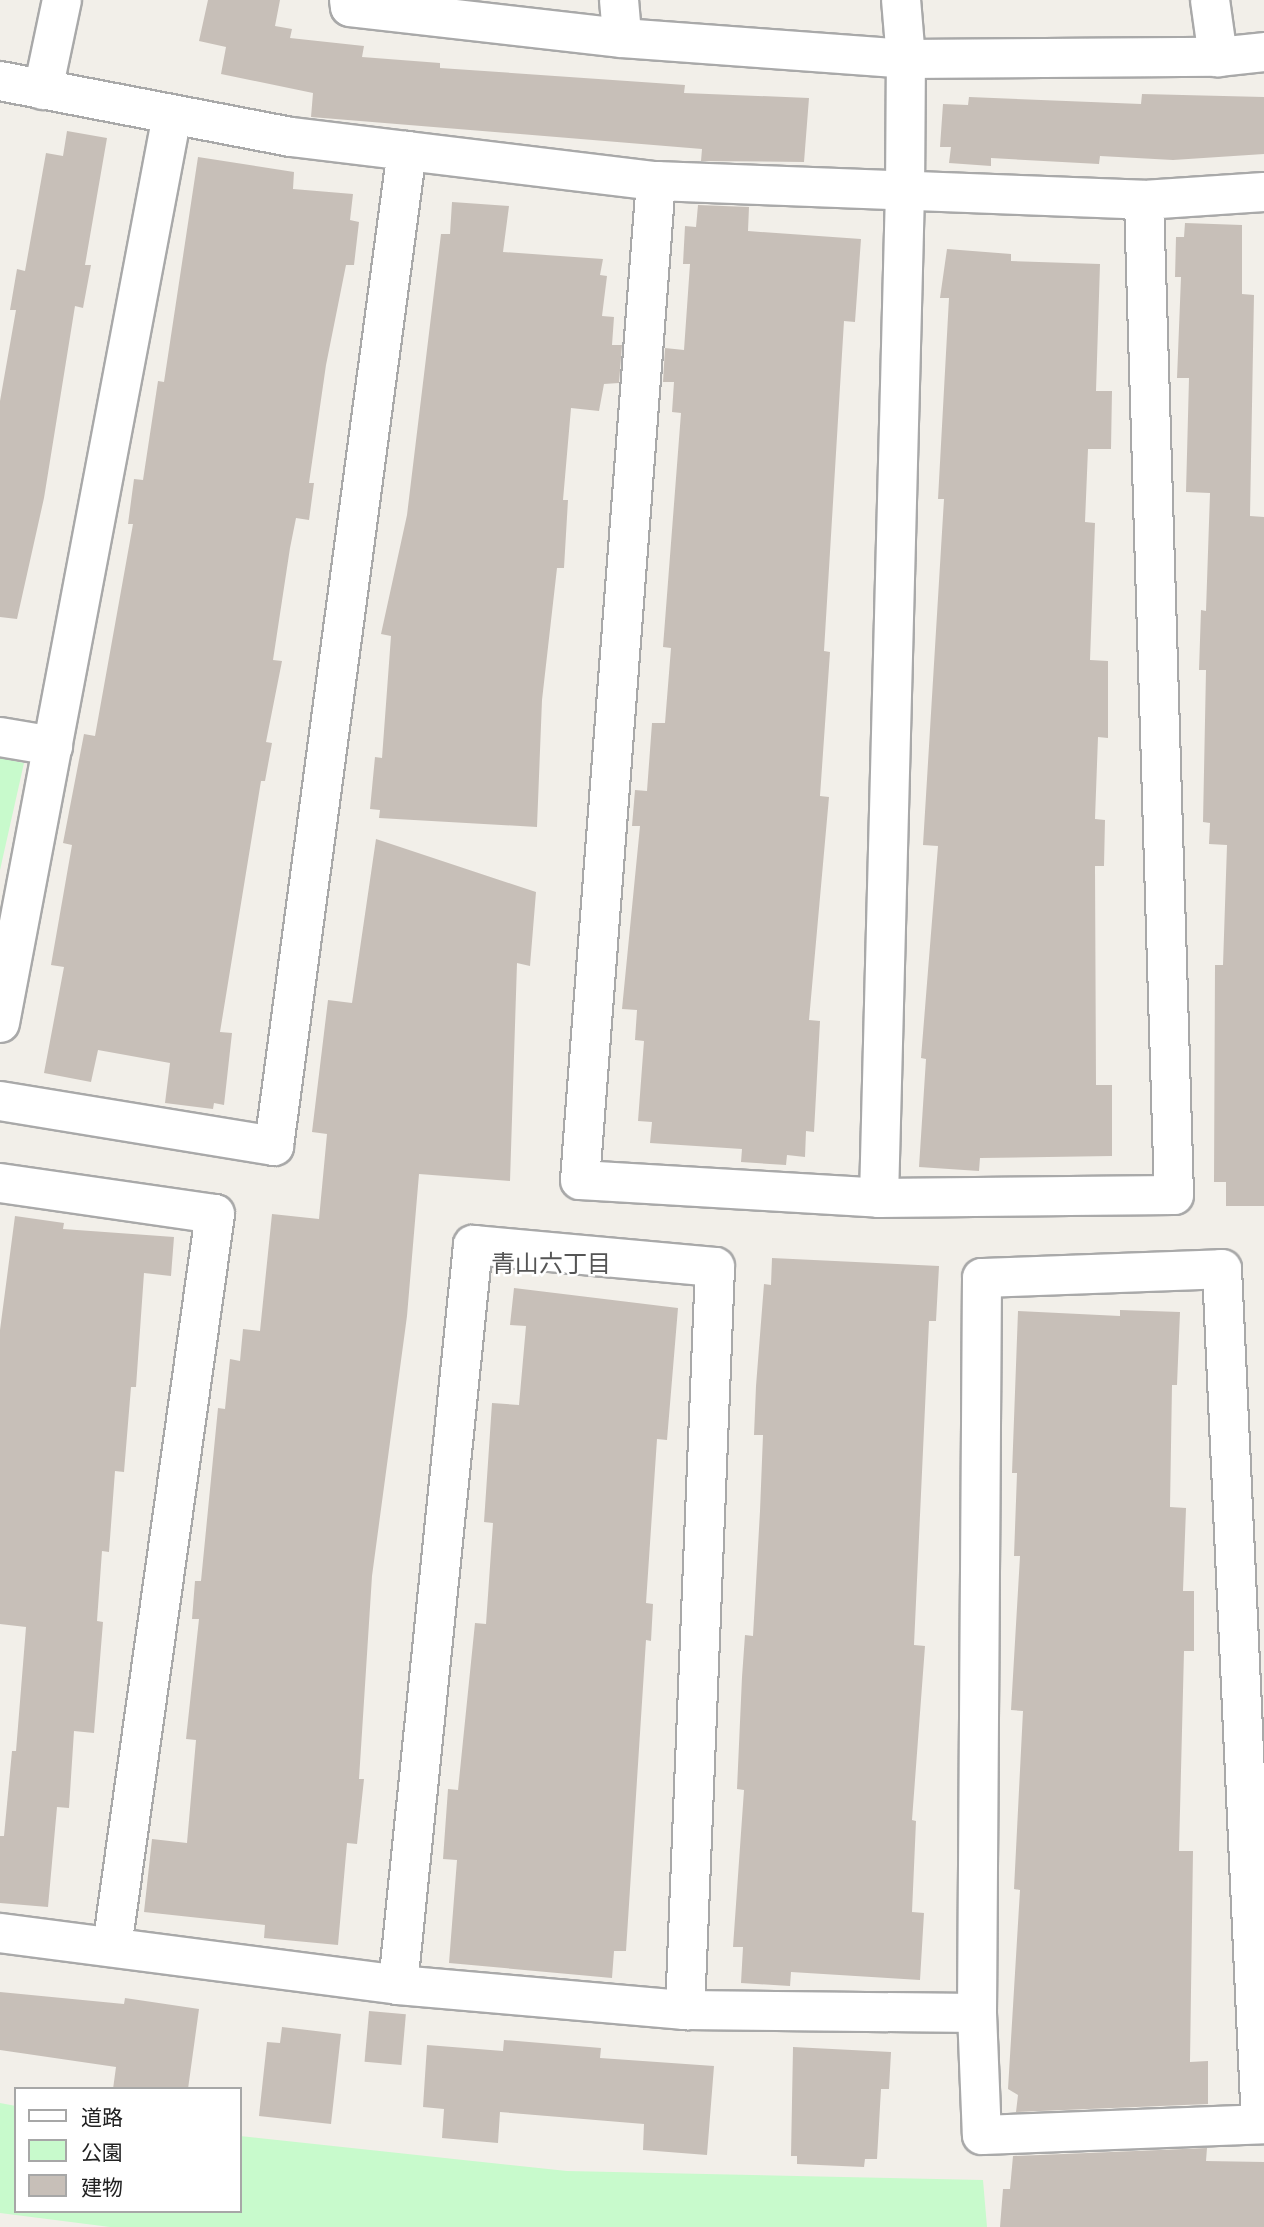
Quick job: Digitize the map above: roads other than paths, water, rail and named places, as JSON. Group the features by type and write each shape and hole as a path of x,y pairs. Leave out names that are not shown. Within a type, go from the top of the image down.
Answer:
{"street":[{"path":"43,90 62,0"},
{"path":"349,0 350,7 622,38 906,59 1218,57 1264,52"},
{"path":"619,0 622,38"},
{"path":"879,1198 905,194 906,59 901,0"},
{"path":"1210,0 1218,57"},
{"path":"0,81 291,137 656,181 905,194 1144,200 1264,192"},
{"path":"0,1023 172,115"},
{"path":"0,1101 274,1146 407,151"},
{"path":"656,181 580,1180 879,1198 1174,1195 1144,200"},
{"path":"0,737 53,746"},
{"path":"0,1183 215,1214 112,1947"},
{"path":"398,1984 473,1245 486,1246 715,1267 685,2010"},
{"path":"1222,1269 1263,2124 982,2135 977,2013 982,1278 1222,1269"},
{"path":"0,1933 398,1984 685,2010 977,2013"}],"district":[{"name":"青山六丁目","path":"551,1264"}]}
